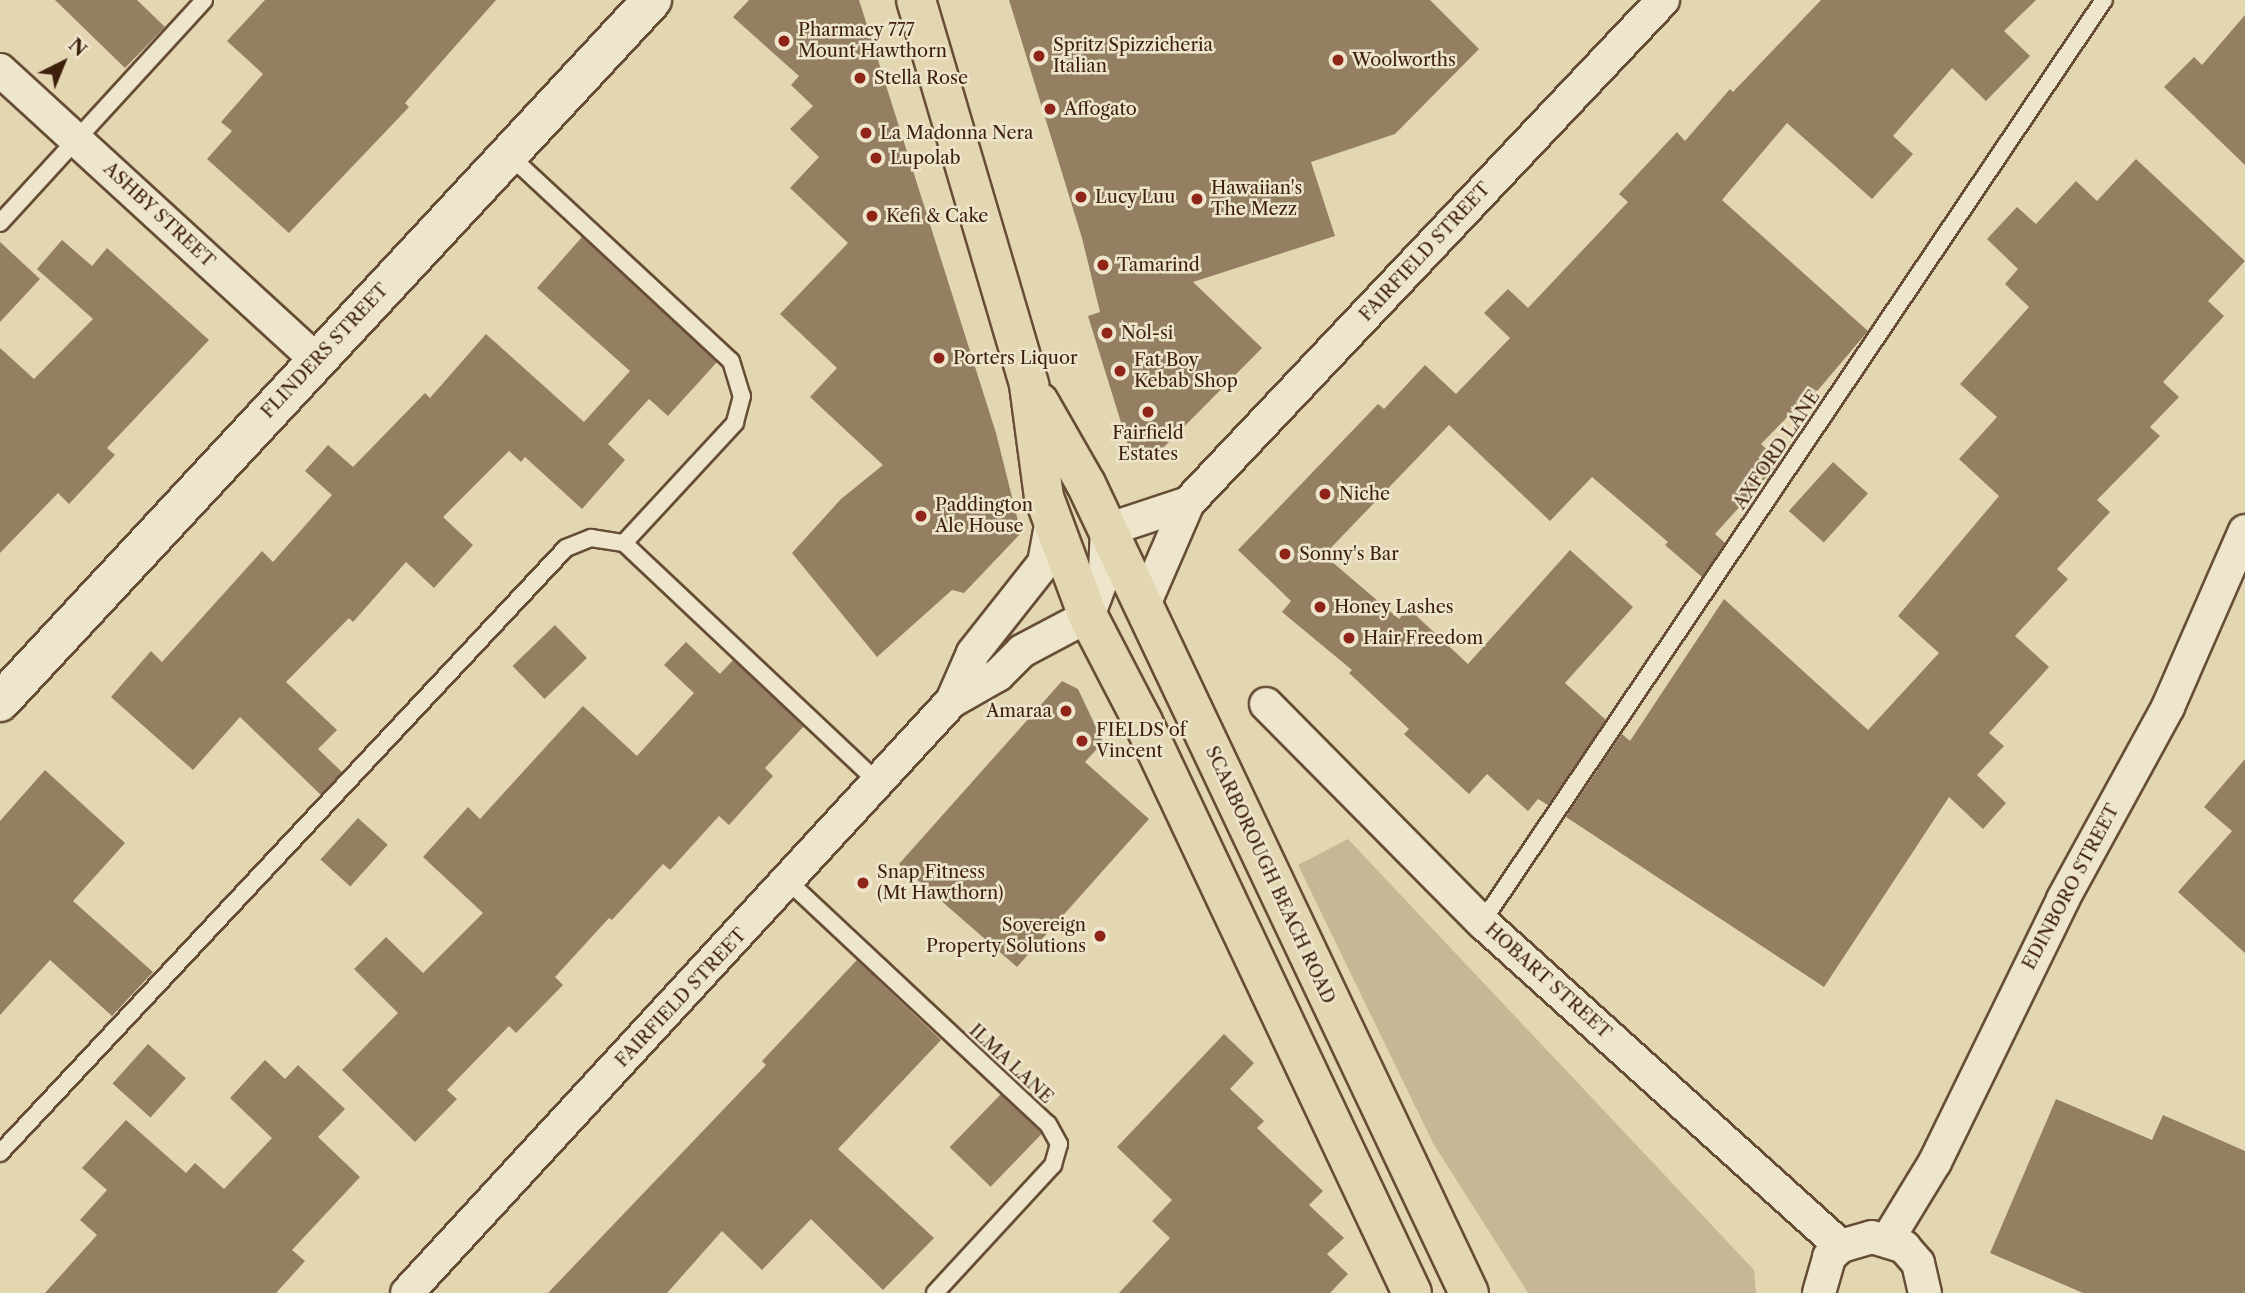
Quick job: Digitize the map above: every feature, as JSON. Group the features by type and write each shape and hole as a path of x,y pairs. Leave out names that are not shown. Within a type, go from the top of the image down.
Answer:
{"main road":[{"name":"SCARBOROUGH BEACH ROAD","path":"916,0 1029,386 1044,497 1088,617 1142,720 1407,1291"},
{"name":"SCARBOROUGH BEACH ROAD","path":"1029,386 1086,484 1462,1278"},
{"path":"1407,1291 1462,1278"}],"street":[{"name":"FLINDERS STREET","path":"0,702 652,0"},
{"name":"FAIRFIELD STREET","path":"1143,607 1158,581 1188,503 1663,0"},
{"name":"ASHBY STREET","path":"0,70 317,360"},
{"name":"FAIRFIELD STREET","path":"1107,530 1188,503"},
{"name":"FAIRFIELD STREET","path":"952,701 972,653 1044,563 1052,520"},
{"path":"1088,617 1105,571 1107,530"},
{"name":"EDINBORO STREET","path":"1888,1239 1936,1162 2063,898 2168,707 2245,531"},
{"name":"FAIRFIELD STREET","path":"407,1293 789,882 952,701 998,675 1021,651 1088,617"},
{"name":"HOBART STREET","path":"1266,704 1482,922 1840,1246"},
{"path":"1819,1293 1823,1268 1840,1246 1862,1238 1888,1239 1904,1247 1918,1263 1925,1293"}],"lane":[{"path":"0,223 204,0"},
{"name":"AXFORD LANE","path":"1482,922 2104,0"},
{"path":"508,154 731,362 742,396 735,423 624,543"},
{"path":"0,1153 566,548 591,538 624,543 879,783"},
{"name":"ILMA LANE","path":"789,882 1048,1124 1059,1144 1053,1165 935,1293"}],"shaded area":[{"path":"1348,839 1754,1270 1756,1293 1528,1293 1433,1143 1298,865"}],"building":[{"path":"55,0 137,0 165,27 125,68"},
{"path":"265,0 496,0 405,103 409,107 289,233 207,159 232,131 221,122 263,74 227,41"},
{"path":"749,0 859,0 996,433 1021,533 964,593 952,590 877,657 792,553 841,499 883,465 810,397 837,368 780,314 848,243 790,188 819,157 790,129 813,106 791,85 799,76 733,17"},
{"name":"Hawaiian's The Mezz","path":"1009,0 1430,0 1479,49 1395,134 1311,162 1335,236 1193,282 1262,348 1153,458 1132,458 1088,316 1100,312 1082,238"},
{"path":"1821,0 2036,0 2004,31 2030,56 1986,101 1952,68 1893,136 1913,154 1872,199 1787,123 1722,200 1868,331 1807,403 1804,400 1761,444 1780,462 1715,534 1725,543 1702,577 1665,545 1668,542 1592,477 1550,521 1449,425 1324,555 1399,619 1408,608 1468,664 1570,550 1633,607 1565,683 1606,720 1548,805 1538,799 1528,811 1487,774 1469,794 1404,734 1409,729 1349,673 1352,670 1282,612 1291,601 1238,550 1378,404 1384,409 1425,365 1456,394 1510,338 1484,313 1508,289 1528,308 1628,202 1619,194 1677,132 1685,141 1730,89 1733,92"},
{"path":"2245,15 2245,165 2164,87 2194,57 2202,65"},
{"path":"2136,159 2245,261 2208,301 2224,316 2163,382 2179,397 2150,427 2160,436 2097,500 2110,512 2057,569 2068,579 2015,636 2049,667 1989,733 2004,746 1977,775 2006,803 1983,829 1949,797 1824,987 1566,817 1622,734 1630,741 1724,599 1868,730 1939,653 1898,616 1999,496 1959,459 1997,417 1960,384 2029,307 2005,284 2018,269 1987,239 2017,207 2036,224 2076,181 2097,201"},
{"path":"582,237 717,362 668,416 649,399 608,444 625,460 582,509 525,457 521,462 509,451 443,517 473,545 434,588 406,562 353,622 349,618 286,682 337,730 318,749 342,772 321,795 240,717 193,770 111,697 151,651 162,662 262,551 273,562 332,495 305,471 328,445 353,467 425,393 430,398 486,334 584,422 630,371 537,288"},
{"path":"62,240 92,266 107,248 209,340 107,448 115,455 69,504 58,493 0,553 0,348 34,379 93,319 37,269"},
{"path":"0,242 40,279 0,322"},
{"path":"1833,462 1868,493 1824,542 1789,511"},
{"path":"555,625 587,658 545,699 513,666"},
{"path":"686,642 720,674 733,660 804,726 765,768 773,776 729,825 719,816 670,870 663,864 612,920 609,918 555,977 563,985 516,1033 509,1026 447,1090 457,1099 415,1142 342,1070 398,1013 354,969 386,937 423,973 483,913 423,857 468,807 480,819 583,706 637,756 694,693 664,665"},
{"path":"1062,681 1078,689 1103,742 1085,762 1149,819 1017,967 899,864"},
{"path":"2245,759 2245,953 2178,892 2232,831 2204,807"},
{"path":"45,770 125,843 73,901 153,972 112,1016 50,960 0,1015 0,821"},
{"path":"358,818 388,845 350,886 321,860"},
{"path":"857,960 941,1040 838,1149 934,1238 883,1290 811,1219 762,1270 722,1231 667,1293 548,1293 766,1065 762,1061"},
{"path":"1224,1034 1254,1063 1230,1089 1264,1121 1257,1128 1323,1191 1309,1205 1344,1238 1327,1254 1348,1274 1330,1293 1119,1293 1170,1238 1152,1221 1172,1200 1117,1147"},
{"path":"148,1044 186,1078 150,1118 113,1083"},
{"path":"265,1060 285,1079 298,1065 345,1109 318,1137 360,1177 292,1250 305,1261 276,1293 45,1293 97,1235 80,1220 107,1190 82,1168 126,1120 186,1173 195,1163 224,1189 272,1138 230,1098"},
{"path":"1001,1094 1042,1134 991,1187 950,1147"},
{"path":"2056,1099 2152,1140 2163,1115 2245,1151 2245,1293 2083,1293 1990,1253"}],"place":[{"name":"Pharmacy 777 Mount Hawthorn","path":"784,41"},
{"name":"Spritz Spizzicheria Italian","path":"1039,56"},
{"name":"Woolworths","path":"1338,60"},
{"name":"Stella Rose","path":"860,78"},
{"name":"Affogato","path":"1050,109"},
{"name":"La Madonna Nera","path":"866,133"},
{"name":"Lupolab","path":"876,158"},
{"name":"Lucy Luu","path":"1081,197"},
{"name":"Hawaiian's The Mezz","path":"1197,199"},
{"name":"Kefi & Cake","path":"872,216"},
{"name":"Tamarind","path":"1103,265"},
{"name":"Nol-si","path":"1107,333"},
{"name":"Porters Liquor","path":"939,358"},
{"name":"Fat Boy Kebab Shop","path":"1120,371"},
{"name":"Fairfield Estates","path":"1148,412"},
{"name":"Niche","path":"1325,494"},
{"name":"Paddington Ale House","path":"921,516"},
{"name":"Sonny's Bar","path":"1285,554"},
{"name":"Honey Lashes","path":"1320,607"},
{"name":"Hair Freedom","path":"1349,638"},
{"name":"Amaraa","path":"1066,711"},
{"name":"FIELDS of Vincent","path":"1082,741"},
{"name":"Snap Fitness (Mt Hawthorn)","path":"863,883"},
{"name":"Sovereign Property Solutions","path":"1100,936"}]}
